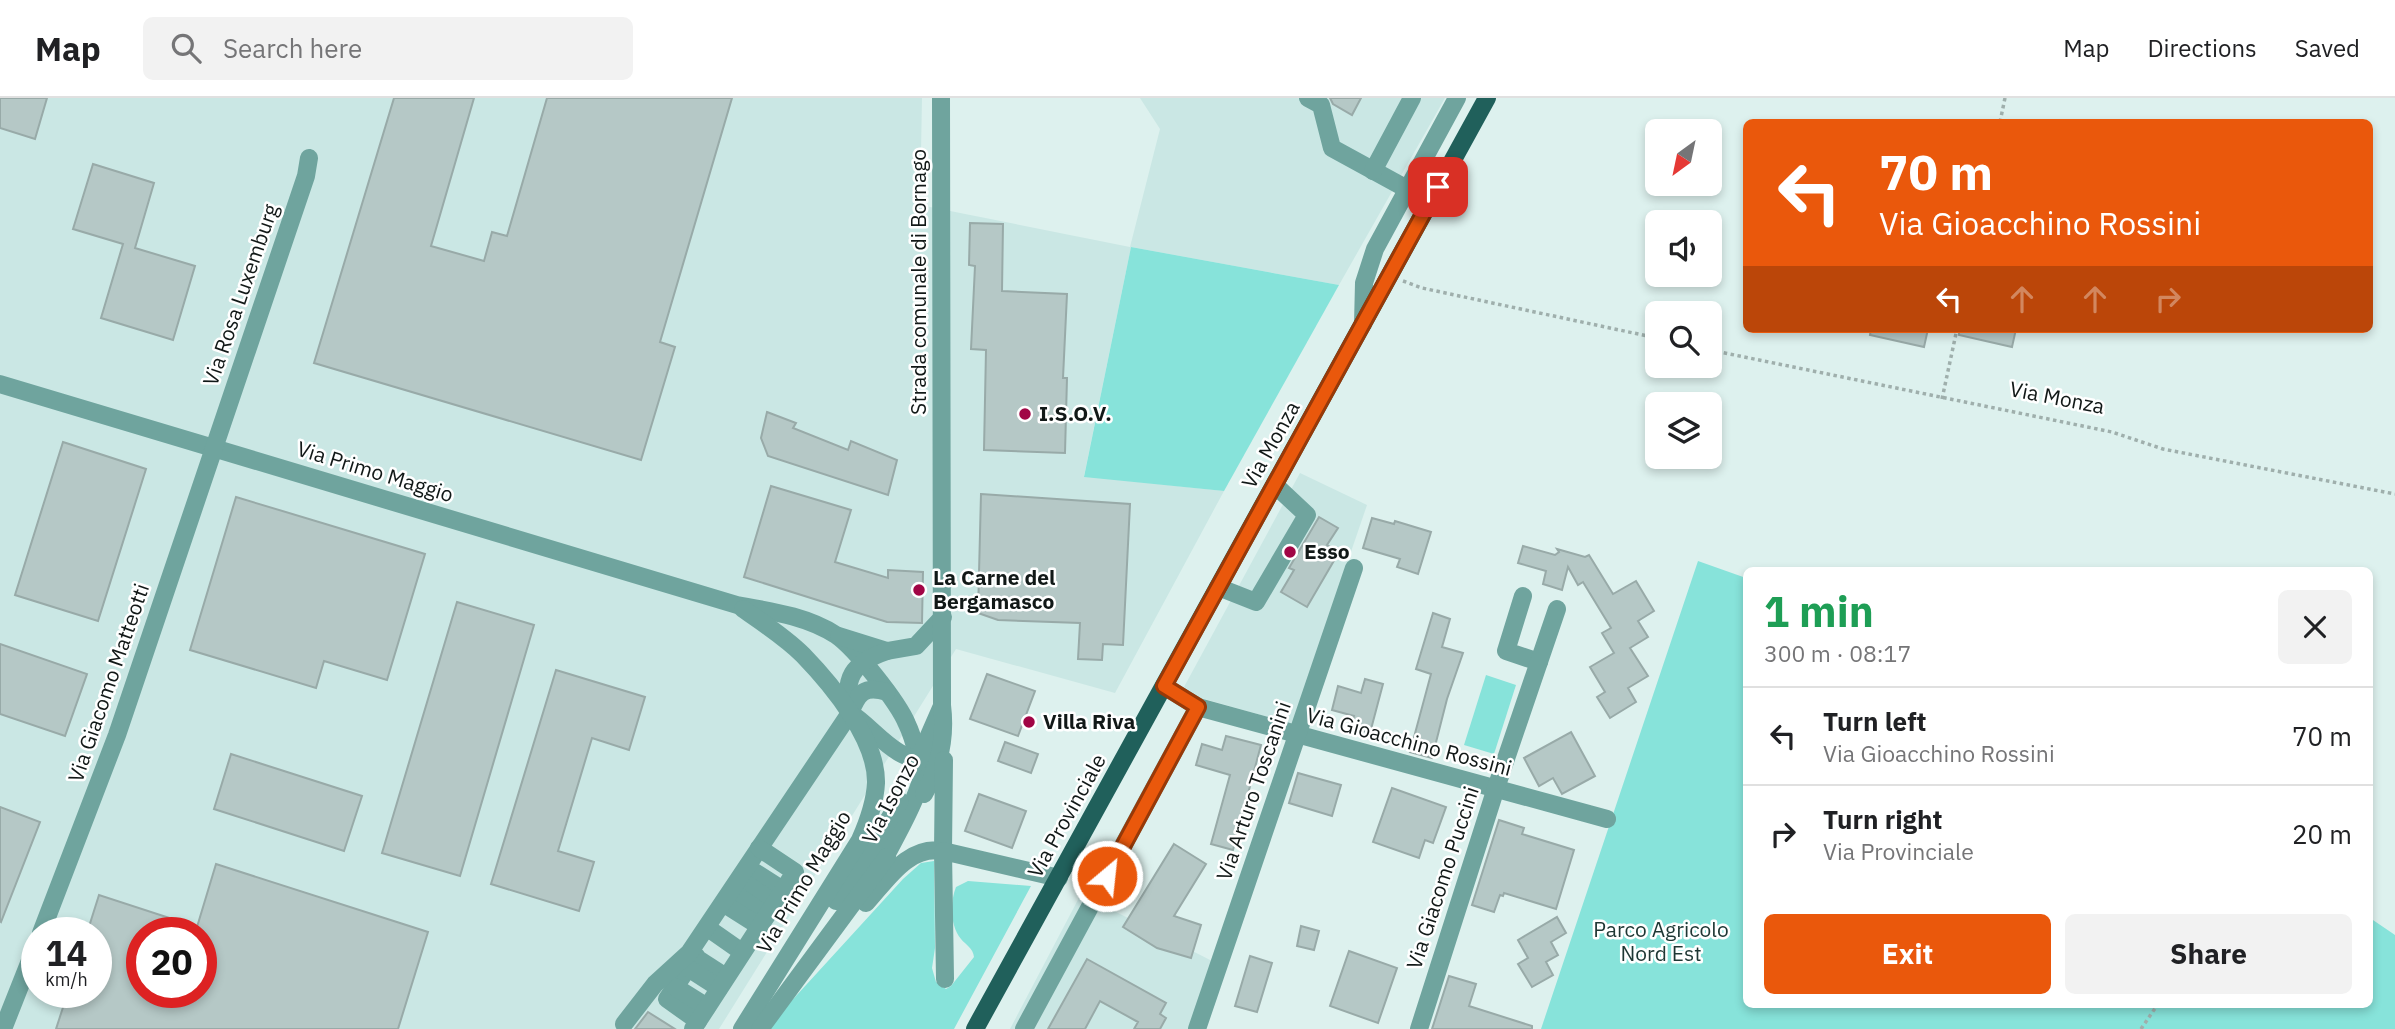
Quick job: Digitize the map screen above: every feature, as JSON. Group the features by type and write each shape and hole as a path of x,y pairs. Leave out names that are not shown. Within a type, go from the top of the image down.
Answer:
{"main road":[{"name":"Via Monza","path":"1218,587 1487,98"},
{"name":"Via Provinciale","path":"975,1029 1218,587"}],"street":[{"name":"Strada comunale di Bornago","path":"941,98 943,466"},
{"path":"1308,98 1321,105 1332,148 1407,189"},
{"path":"1373,171 1412,98"},
{"name":"Via Monza","path":"1363,324 1364,283 1375,248 1457,98"},
{"name":"Via Rosa Luxemburg","path":"214,447 306,176 309,158"},
{"name":"Via Primo Maggio","path":"0,384 737,605 786,614 837,636 887,651"},
{"name":"Via Giacomo Matteotti","path":"47,917 117,735 214,447"},
{"name":"Via Isonzo","path":"760,1029 881,865 934,775 943,739 943,466"},
{"path":"1218,587 1256,602 1307,515 1275,485"},
{"name":"Via Arturo Toscanini","path":"1197,1029 1354,568"},
{"path":"1523,596 1506,651 1539,662"},
{"name":"Via Primo Maggio","path":"737,605 776,632 802,655 850,713 869,747 876,782 870,818 860,840 743,1029"},
{"name":"Via Giacomo Puccini","path":"1419,1029 1557,609"},
{"path":"850,713 846,692 850,675 863,663 887,651 916,646 943,617"},
{"name":"Via Primo Maggio","path":"837,636 887,692 907,724 918,760 905,757 884,743 866,723 850,713"},
{"name":"Via Gioacchino Rossini","path":"1164,686 1198,707 1607,819"},
{"path":"624,1024 655,984 689,953 801,793 808,775 862,693 876,688 887,692"},
{"path":"743,1029 859,869 896,811 942,705"},
{"path":"1024,1029 1198,707"},
{"path":"918,760 933,755 943,739"},
{"path":"943,739 945,979"},
{"path":"881,865 922,777 918,760"},
{"path":"709,1004 667,999 732,902 762,850"},
{"path":"709,1004 795,872 762,850"},
{"path":"793,983 898,866 917,853 943,851 1059,878"},
{"path":"732,902 762,921"},
{"path":"732,902 762,921"},
{"path":"732,902 762,921"},
{"path":"685,973 709,1004"},
{"path":"685,973 709,1004"},
{"path":"3,1029 21,983"}],"path":[{"path":"2001,119 2005,98"},
{"path":"1390,276 1422,288 1645,335"},
{"path":"1942,399 1956,333"},
{"name":"Via Monza","path":"1722,353 2112,432 2163,449 2395,494"},
{"path":"2141,1029 2155,1008"}],"shaded area":[{"path":"0,98 922,98 920,205 1130,247 1160,129 1140,98 1445,98 1339,285 1131,247 1084,476 1224,491 1115,693 956,649 719,1029 0,1029"},
{"path":"1300,473 1367,505 1292,724 1201,698 1184,687"},
{"path":"1081,894 1212,961 1190,1029 1010,1029"}],"green space":[{"path":"1131,247 1339,285 1224,491 1084,477"},
{"name":"Parco Agricolo Nord Est","path":"1698,561 1743,577 1743,1008 2373,1008 2373,920 2395,935 2395,1029 1541,1029"},
{"path":"1486,675 1516,685 1494,754 1464,745"},
{"path":"934,861 935,948 932,968 936,982 946,989 974,957 971,949 957,934 953,921 952,907 956,887 968,881 1031,886 954,1029 770,1029 785,1008 903,879 921,863"}],"building":[{"path":"0,98 47,98 35,139 0,128"},
{"path":"394,98 474,98 431,246 484,261 492,232 507,236 547,98 732,98 660,342 675,347 641,460 314,363"},
{"path":"1330,98 1361,98 1352,115 1333,104"},
{"path":"93,164 154,183 135,248 195,266 173,340 101,318 123,244 73,229"},
{"path":"970,223 1003,224 1002,291 1067,294 1063,378 1067,378 1065,453 984,450 986,350 971,349 975,266 969,265"},
{"path":"1870,333 1927,333 1924,347"},
{"path":"1959,333 2015,333 2012,347"},
{"path":"767,412 796,423 793,428 848,450 851,441 897,460 888,495 768,456 761,438"},
{"path":"63,442 146,469 98,621 15,595"},
{"path":"771,486 851,510 835,562 888,578 888,570 923,572 922,623 887,622 744,577"},
{"path":"981,494 1130,504 1123,645 1103,644 1102,660 1078,659 1080,623 998,620 978,613"},
{"path":"236,497 425,554 387,680 324,661 316,688 190,650"},
{"path":"1319,517 1338,528 1327,545 1339,552 1307,607 1281,592 1294,570 1289,568"},
{"path":"1372,518 1394,524 1395,521 1431,532 1418,574 1397,567 1400,559 1363,548"},
{"path":"1523,546 1555,555 1559,552 1557,549 1585,557 1589,555 1613,594 1636,581 1654,611 1638,621 1648,637 1630,648 1648,676 1628,688 1636,702 1610,718 1597,697 1605,692 1590,667 1614,653 1602,633 1611,628 1583,582 1578,585 1568,567 1562,590 1543,584 1546,571 1518,563"},
{"path":"457,602 534,625 460,876 382,853"},
{"path":"1433,613 1450,619 1442,647 1463,653 1447,699 1432,758 1410,752 1431,674 1416,669"},
{"path":"0,644 87,674 65,736 0,714"},
{"path":"556,670 645,697 629,750 592,738 558,851 594,862 579,911 491,884"},
{"name":"Villa Riva","path":"987,674 1035,691 1018,736 970,719"},
{"path":"1365,679 1383,684 1370,733 1351,728 1354,716 1332,710 1338,686 1361,693"},
{"path":"1571,732 1595,776 1562,794 1553,778 1539,786 1524,758"},
{"path":"1226,736 1261,745 1233,850 1211,844 1230,775 1196,765 1202,744 1222,750"},
{"path":"1005,742 1038,754 1031,773 998,761"},
{"path":"231,754 362,796 344,851 214,809"},
{"path":"1298,773 1341,785 1332,816 1289,803"},
{"path":"1392,788 1446,807 1433,843 1425,840 1419,858 1373,842"},
{"path":"979,794 1026,811 1012,848 965,831"},
{"path":"0,807 40,822 1,922 0,921"},
{"path":"1499,820 1524,828 1522,834 1574,850 1556,909 1504,893 1503,896 1500,895 1494,912 1472,905"},
{"path":"1174,844 1206,864 1174,916 1201,925 1191,958 1157,948 1123,927"},
{"path":"216,864 428,932 398,1029 56,1029 63,1008 112,1008 112,917 92,917 99,895 166,917 126,917 126,1008 217,1008 217,917 200,917"},
{"path":"1557,917 1566,933 1551,942 1558,955 1546,962 1553,975 1532,987 1518,964 1528,958 1518,940"},
{"path":"1301,926 1319,931 1314,950 1297,946"},
{"path":"1349,951 1397,968 1378,1023 1330,1006"},
{"path":"1250,956 1272,963 1257,1012 1235,1006"},
{"path":"1087,959 1166,1003 1160,1014 1166,1018 1160,1029 1134,1029 1138,1022 1100,1001 1085,1029 1048,1029"},
{"path":"1449,976 1476,984 1469,1006 1532,1026 1532,1029 1432,1029"},
{"path":"648,1012 675,1029 635,1029"}],"place":[{"name":"I.S.O.V.","path":"1025,414"},
{"name":"Esso","path":"1290,552"},
{"name":"La Carne del Bergamasco","path":"919,590"},
{"name":"Villa Riva","path":"1029,722"}],"route":[{"path":"1107,876 1198,707 1164,686 1438,187"}]}
